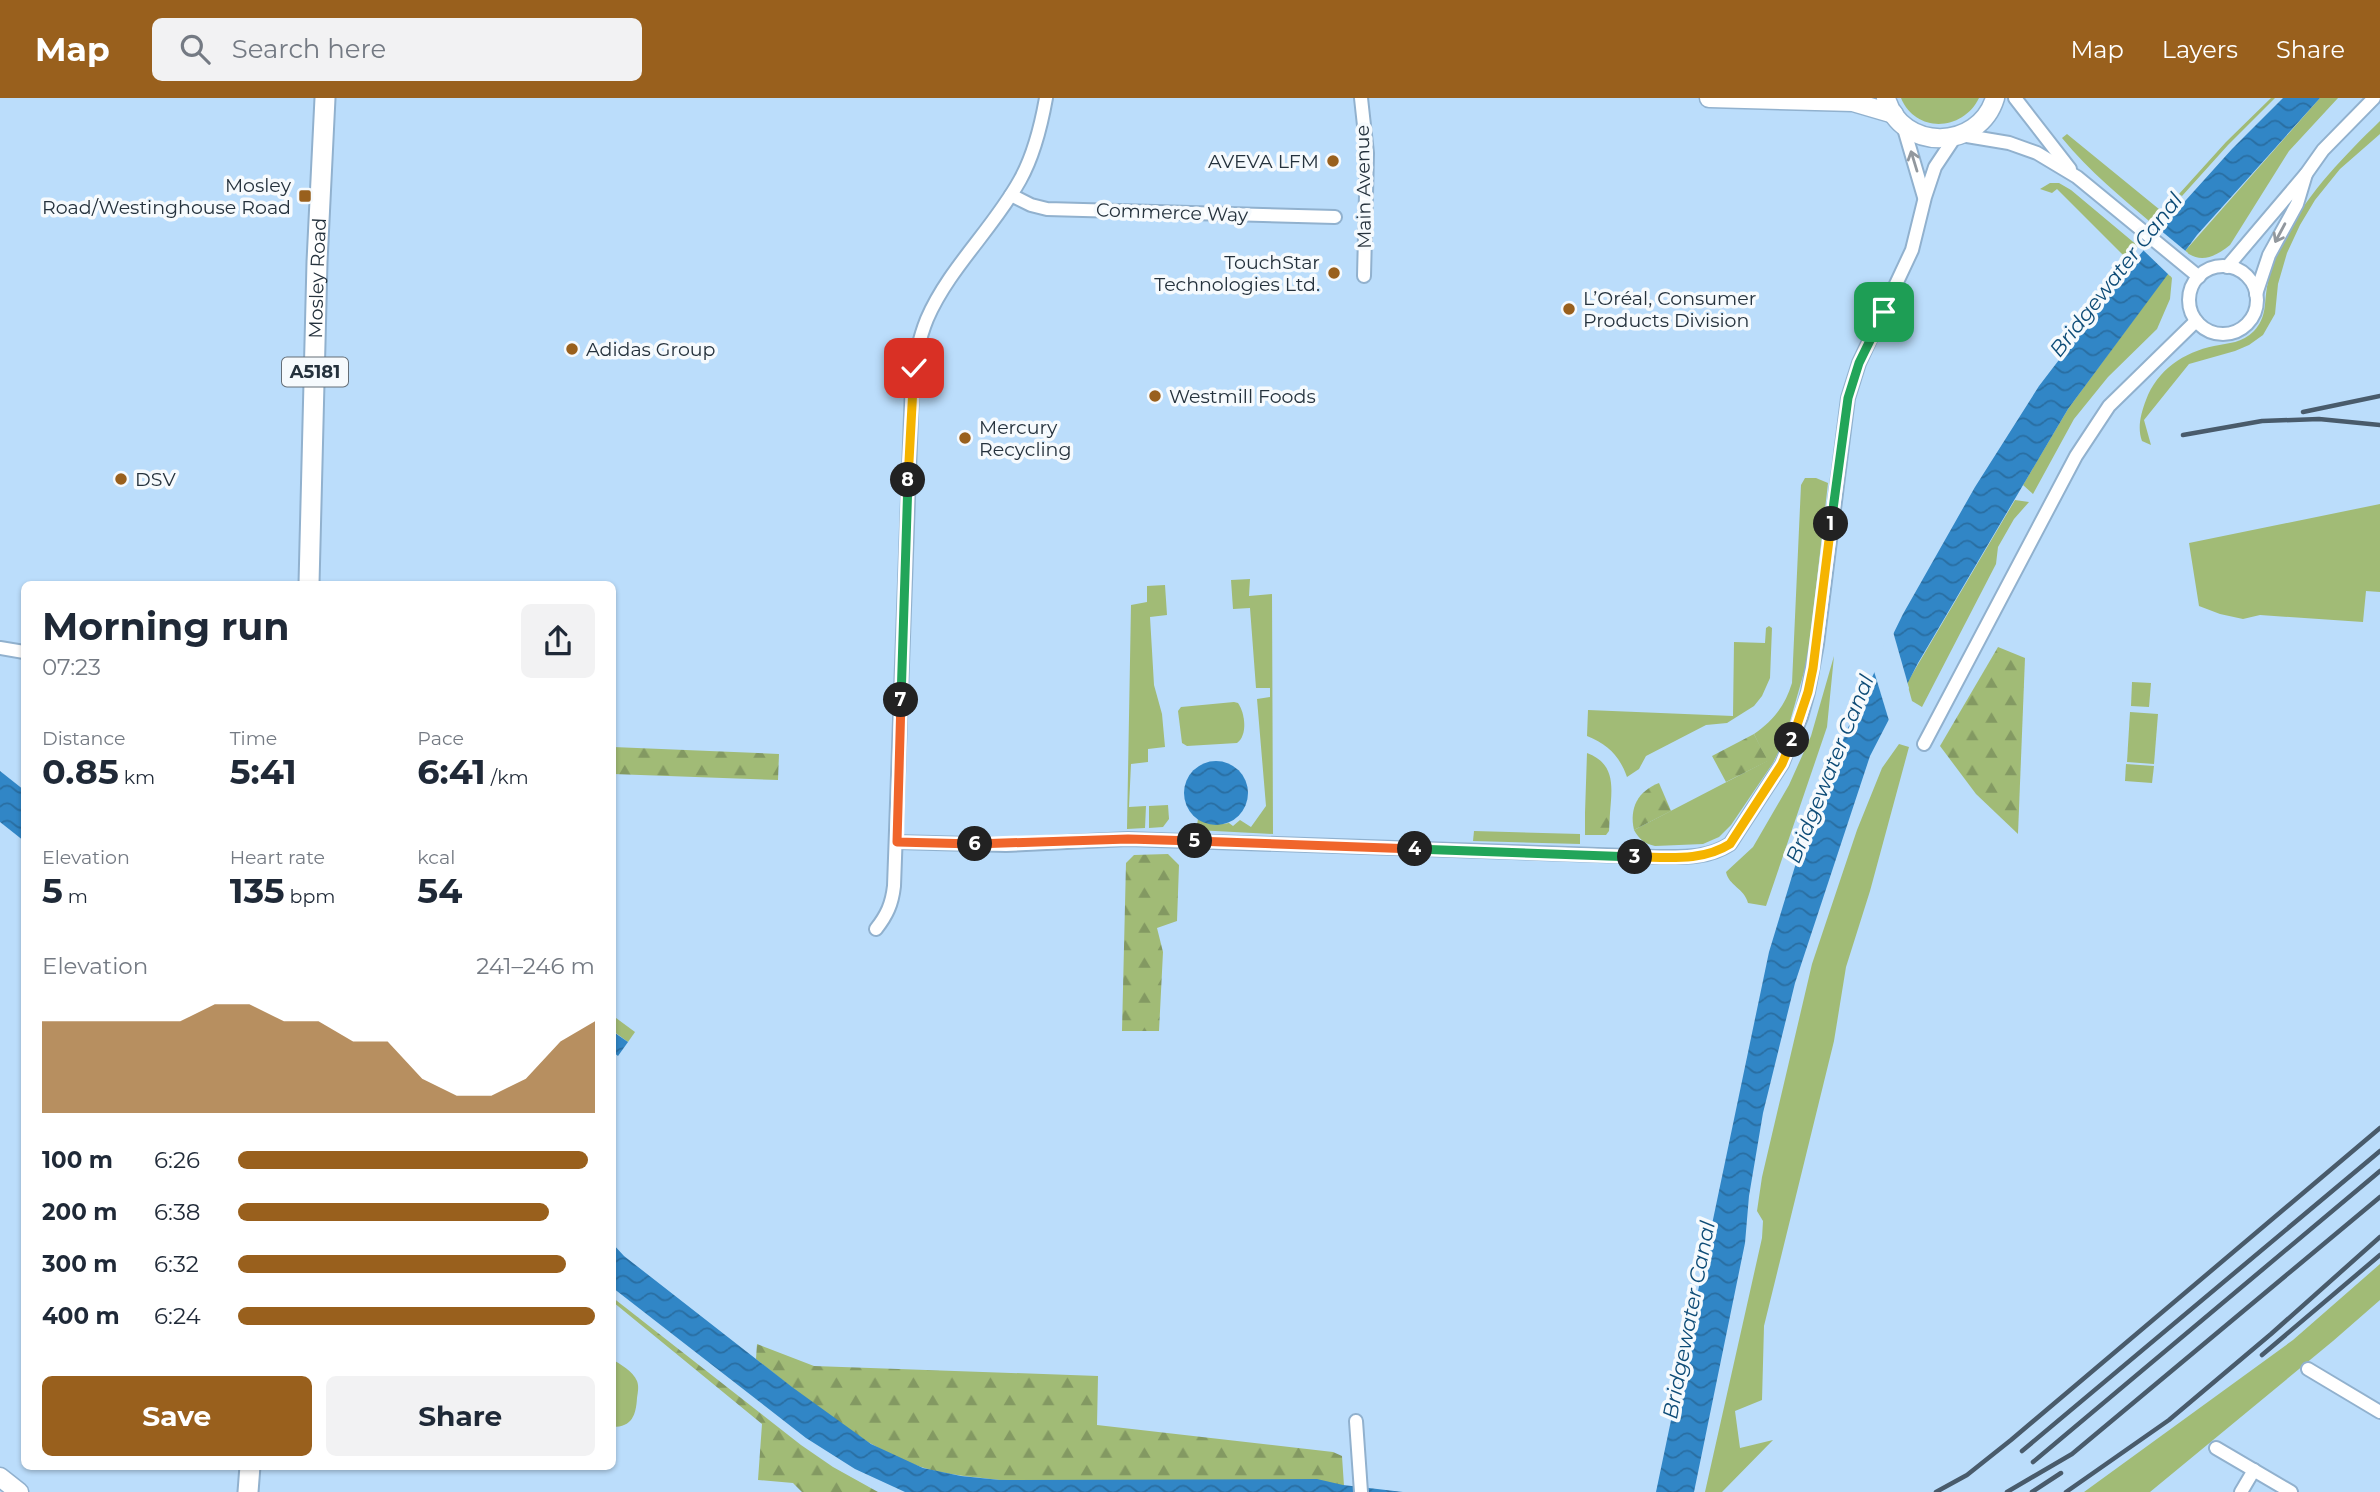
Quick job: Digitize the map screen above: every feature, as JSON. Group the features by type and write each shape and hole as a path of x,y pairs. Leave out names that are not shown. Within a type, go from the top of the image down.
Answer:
{"main road":[{"name":"Mosley Road","path":"309,581 317,262 325,98"},
{"path":"247,1492 250,1470"}],"street":[{"path":"876,929 892,902 897,842 914,368 922,334 934,304 1022,178 1034,149 1046,98"},
{"name":"Main Avenue","path":"1361,98 1367,153 1364,275"},
{"path":"1709,98 1853,103 1894,112 1914,133 1927,138 1958,136 2022,146 2077,177 2199,277"},
{"path":"897,842 1006,845 1128,839 1620,856 1696,856 1717,853 1730,844 1741,831 1782,764 1801,717 1815,656 1848,398 1859,363 1912,250 1924,197 1935,167 1958,136 1978,125 1987,116 1995,98"},
{"path":"2015,98 2077,177"},
{"path":"2227,267 2337,133 2374,98"},
{"path":"1894,112 1924,197"},
{"path":"2256,294 2245,275 2227,267 2207,271 2199,277 2190,294 2192,313 2205,329 2215,333 2226,334 2246,325 2257,305 2256,294 2269,255 2297,204 2306,174"},
{"name":"Commerce Way","path":"1011,195 1047,209 1335,217"},
{"path":"1924,744 2076,456 2109,406 2196,321"},
{"path":"0,648 21,652"},
{"path":"2308,1369 2380,1412"},
{"path":"1356,1421 1361,1492"},
{"path":"2216,1448 2291,1492"},
{"path":"2241,1492 2254,1470"},
{"path":"0,1478 19,1492"}],"green space":[{"path":"1901,98 1979,98 1972,109 1962,117 1940,124 1917,118"},
{"path":"2271,98 2275,98 2182,196 2179,194 2226,142"},
{"path":"2320,98 2338,98 2289,151 2230,245 2219,253 2202,258 2185,251"},
{"path":"2380,121 2380,134 2340,169 2315,200 2300,225 2287,253 2278,284 2275,314 2263,335 2235,351 2189,364 2144,420 2151,445 2142,441 2141,415 2151,389 2164,371 2192,353 2240,340 2258,326 2263,315 2273,264 2287,232 2323,181"},
{"path":"2067,134 2165,214 2155,226 2084,162 2062,138"},
{"path":"2050,183 2059,183 2071,190 2138,246 2127,259 2057,189 2052,193 2040,189"},
{"path":"2168,273 2172,278 2170,299 2157,329 2108,377 2074,419 2033,494 2023,485 2068,409"},
{"path":"1805,478 1816,478 1828,483 1808,658 1785,739 1773,763 1731,825 1719,837 1703,844 1648,844 1634,830 1767,761 1754,734 1778,712 1792,683 1801,485"},
{"path":"2015,500 2029,502 2014,519 1998,547 1996,564 1922,707 1912,701 1907,683"},
{"path":"2380,504 2380,592 2366,591 2363,622 2260,615 2243,619 2199,606 2189,543"},
{"path":"1250,579 1249,596 1272,594 1273,834 1196,830 1198,819 1214,824 1229,823 1233,826 1240,820 1251,827 1266,806 1257,699 1270,697 1270,688 1256,688 1250,608 1233,609 1231,580"},
{"path":"1165,585 1167,615 1150,617 1154,685 1162,714 1165,747 1148,749 1148,762 1131,764 1129,807 1146,806 1145,828 1127,829 1131,605 1147,602 1147,586"},
{"path":"1766,628 1772,628 1770,678 1754,706 1727,723 1706,725 1646,756 1639,769 1627,777 1612,752 1587,736 1588,710 1733,716 1734,642 1765,643"},
{"path":"1998,647 2025,658 2018,834 1976,794 1940,746"},
{"path":"1834,656 1827,727 1766,906 1748,903 1726,872 1753,847 1789,785 1811,736"},
{"path":"2132,682 2151,683 2149,707 2131,706"},
{"path":"1238,703 1244,718 1243,735 1237,743 1187,746 1182,743 1178,711 1181,707"},
{"path":"2130,712 2158,714 2154,764 2127,762"},
{"path":"1754,734 1768,761 1726,782 1712,756"},
{"path":"1899,744 1909,747 1870,891 1846,967 1834,1041 1764,1326 1762,1400 1735,1411 1740,1448 1773,1440 1722,1492 1705,1492 1762,1238 1763,1221 1757,1211 1762,1177 1812,964 1857,830 1882,768"},
{"path":"616,747 779,754 778,780 616,774"},
{"path":"1587,753 1603,763 1608,770 1611,785 1610,813 1585,813"},
{"path":"2126,764 2154,766 2152,783 2125,781"},
{"path":"1659,783 1671,811 1634,830 1633,814 1637,801 1652,786"},
{"path":"1168,805 1169,819 1163,827 1149,828 1149,806"},
{"path":"1585,813 1610,813 1609,831 1606,835 1585,835"},
{"path":"1474,831 1580,834 1580,844 1473,841"},
{"path":"1168,854 1179,865 1177,921 1157,928 1163,952 1159,1031 1122,1031 1126,863 1134,855"},
{"path":"616,1018 635,1032 628,1042 616,1033"},
{"path":"2380,1264 2380,1300 2150,1492 2084,1492 2293,1340"},
{"path":"616,1300 801,1445 833,1467 878,1492 802,1492 793,1483 758,1480 762,1424 616,1304"},
{"path":"757,1344 814,1366 1098,1376 1097,1425 1333,1452 1342,1456 1344,1486 1000,1480 931,1470 898,1458 835,1420 756,1359"},
{"path":"616,1362 633,1374 638,1387 636,1410 632,1419 616,1426"}],"water":[{"path":"2283,98 2320,98 2197,235 2068,409 1918,663 1870,756 1795,983 1763,1113 1749,1196 1745,1243 1694,1492 1656,1492 1769,952 1806,830 1853,716 1903,614 1975,487 2039,386 2133,263 2186,200"},
{"path":"1210,761 1222,761 1239,770 1246,781 1246,805 1239,816 1222,825 1210,825 1198,820 1189,811 1184,799 1184,787 1189,775 1198,766"},
{"path":"0,771 21,788 21,839 0,822"},
{"path":"616,1034 628,1042 618,1056 616,1054"},
{"path":"616,1247 792,1387 871,1444 923,1468 1000,1480 1317,1479 1403,1492 905,1492 855,1469 806,1438 616,1290"}],"pier":[{"path":"2159,229 2188,253 2170,276 2142,249"},
{"path":"1892,628 1909,688 1890,724 1873,668"}],"railway":[{"path":"2303,412 2380,396"},
{"path":"2183,435 2262,421 2319,419 2380,425"},
{"path":"1936,1492 1967,1475 2011,1440 2380,1128"},
{"path":"2022,1451 2380,1151"},
{"path":"2033,1462 2380,1171"},
{"path":"2007,1492 2072,1454 2380,1197"},
{"path":"2066,1492 2169,1420 2380,1237"},
{"path":"2262,1355 2380,1255"},
{"path":"2032,1492 2061,1473"}],"place":[{"name":"AVEVA LFM","path":"1333,161"},
{"name":"Mosley Road/Westinghouse Road","path":"305,196"},
{"name":"TouchStar Technologies Ltd.","path":"1334,273"},
{"name":"L’Oréal, Consumer Products Division","path":"1569,309"},
{"name":"Adidas Group","path":"572,349"},
{"name":"Westmill Foods","path":"1155,396"},
{"name":"Mercury Recycling","path":"965,438"},
{"name":"DSV","path":"121,479"}],"route":[{"path":"914,368 897,842 1006,845 1128,839 1620,856 1704,856 1717,853 1730,844 1741,831 1782,764 1801,717 1817,644 1844,414 1859,363 1884,312"}],"water label":[{"name":"Bridgewater Canal","path":"2116,275"},
{"name":"Bridgewater Canal","path":"1830,769"},
{"name":"Bridgewater Canal","path":"1689,1320"}]}
